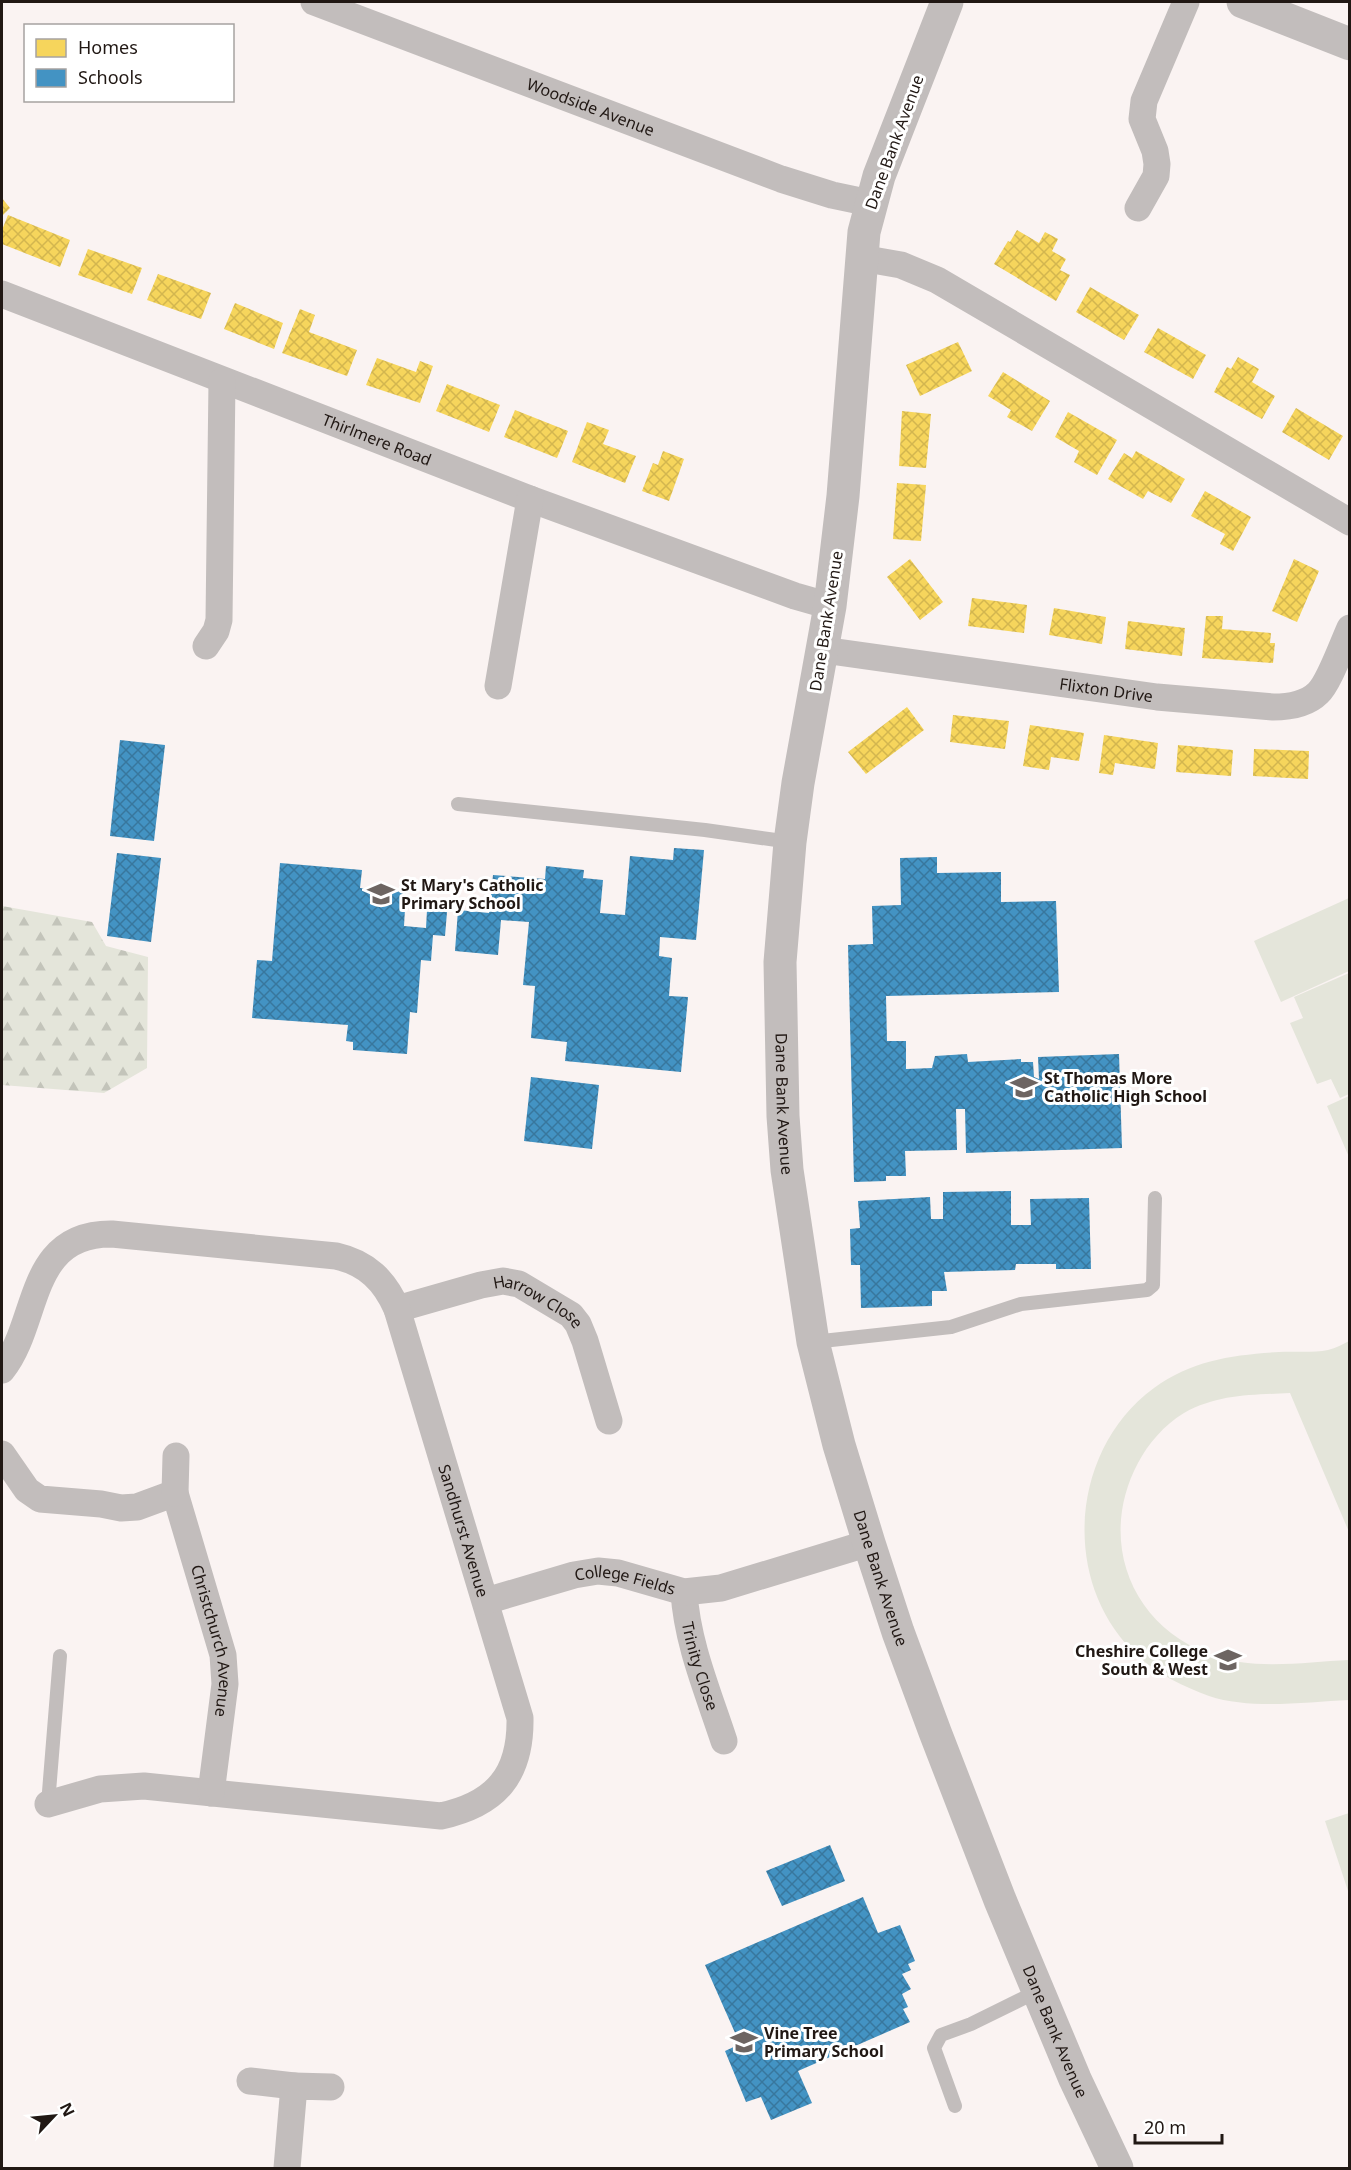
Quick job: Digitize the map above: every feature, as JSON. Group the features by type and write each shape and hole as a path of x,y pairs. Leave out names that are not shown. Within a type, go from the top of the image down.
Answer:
{"street":[{"name":"Woodside Avenue","path":"314,2 781,179 832,195 870,203"},
{"name":"Dane Bank Avenue","path":"947,2 879,176 864,232 843,496 831,606 798,783 790,842 780,962 783,1116 787,1170 813,1342 840,1445 898,1632 999,1900 1075,2079 1117,2169"},
{"path":"1138,208 1156,176 1157,164 1155,152 1142,119 1144,101 1186,2"},
{"path":"1243,2 1350,44"},
{"path":"861,258 901,265 937,280 1350,522"},
{"name":"Thirlmere Road","path":"2,294 530,499 795,596 831,606"},
{"path":"206,646 216,631 219,620 222,381"},
{"path":"498,686 530,499"},
{"name":"Flixton Drive","path":"823,650 1157,697 1289,707 1319,693 1350,628"},
{"name":"Sandhurst Avenue","path":"2,1370 12,1355 37,1285 44,1272 74,1243 99,1234 325,1255 353,1260 380,1279 390,1293 397,1310 520,1718 520,1739 514,1762 503,1782 476,1806 441,1816 144,1786 100,1789 48,1804"},
{"name":"Harrow Close","path":"397,1310 481,1285 503,1281 519,1284 571,1315 578,1324 609,1421"},
{"path":"2,1454 27,1490 40,1499 121,1508 137,1507 175,1492"},
{"name":"Christchurch Avenue","path":"176,1456 175,1492 223,1655 225,1684 211,1793"},
{"name":"College Fields","path":"486,1601 574,1575 598,1572 618,1573 684,1592 721,1588 869,1543"},
{"name":"Trinity Close","path":"684,1592 686,1619 691,1639 724,1741"},
{"path":"250,2081 331,2087"},
{"path":"286,2169 294,2086"}],"lane":[{"path":"458,804 705,830 790,842"},
{"path":"813,1342 951,1327 1021,1304 1147,1290 1153,1285 1155,1198"},
{"path":"48,1804 60,1656"},
{"path":"955,2106 934,2048 940,2035 971,2024 1038,1991"}],"green space":[{"path":"1349,898 1349,971 1281,1002 1254,941"},
{"path":"2,906 92,922 106,946 148,957 147,1068 104,1093 2,1085"},
{"path":"1349,973 1349,1094 1340,1098 1331,1079 1317,1084 1290,1023 1303,1018 1294,997"},
{"path":"1349,1096 1349,1157 1327,1106"},
{"path":"1349,1341 1349,1532 1290,1393 1248,1395 1209,1402 1184,1413 1170,1423 1157,1435 1138,1463 1126,1492 1121,1520 1122,1548 1128,1575 1141,1600 1159,1622 1181,1640 1209,1654 1243,1662 1278,1664 1349,1660 1349,1700 1279,1704 1243,1703 1209,1696 1181,1684 1154,1669 1138,1656 1113,1627 1096,1593 1086,1556 1085,1519 1091,1481 1105,1446 1126,1414 1154,1388 1183,1371 1229,1357 1322,1351"},
{"path":"1350,1813 1349,1894 1325,1821"}],"building: Homes":[{"path":"2,198 10,208 2,216"},
{"path":"8,215 70,240 60,267 2,244 2,230"},
{"path":"1017,230 1039,243 1045,232 1058,239 1052,251 1066,259 1060,270 1070,275 1056,301 994,264"},
{"path":"88,249 142,268 132,294 78,275"},
{"path":"158,274 211,293 201,319 147,300"},
{"path":"1090,287 1139,315 1124,340 1076,312"},
{"path":"235,303 283,323 274,349 224,329"},
{"path":"300,309 315,315 309,332 357,350 347,376 282,353"},
{"path":"1158,328 1206,355 1193,379 1144,352"},
{"path":"958,342 972,371 920,396 906,365"},
{"path":"1238,357 1259,369 1252,382 1275,396 1262,419 1214,392 1227,367 1231,369"},
{"path":"377,358 416,372 420,361 433,366 420,403 366,385"},
{"path":"1003,372 1050,401 1032,431 1007,417 1011,410 988,396"},
{"path":"447,384 500,405 489,432 436,411"},
{"path":"1296,408 1343,436 1329,460 1282,432"},
{"path":"515,410 568,431 557,458 504,437"},
{"path":"902,411 931,414 926,468 899,466"},
{"path":"1068,412 1117,440 1097,475 1074,462 1079,451 1055,437"},
{"path":"587,422 609,430 603,444 636,456 625,483 572,462"},
{"path":"663,451 684,459 669,501 642,491 653,463 658,465"},
{"path":"1136,451 1185,479 1171,503 1148,491 1143,499 1108,479 1124,453 1132,458"},
{"path":"897,483 926,485 921,541 893,539"},
{"path":"1205,491 1251,517 1233,551 1220,544 1225,534 1191,516"},
{"path":"910,559 943,602 920,620 887,577"},
{"path":"1294,559 1319,571 1297,622 1272,611"},
{"path":"972,598 1027,605 1024,633 968,626"},
{"path":"1054,608 1106,617 1102,644 1049,635"},
{"path":"1206,616 1223,616 1222,629 1271,633 1270,643 1275,643 1273,663 1202,658"},
{"path":"1128,621 1185,628 1182,656 1125,649"},
{"path":"907,707 924,730 866,774 848,752"},
{"path":"953,715 1009,721 1005,749 950,742"},
{"path":"1030,725 1084,733 1079,761 1051,757 1049,770 1023,766"},
{"path":"1104,735 1158,743 1155,769 1115,763 1113,775 1099,773"},
{"path":"1178,745 1233,750 1231,776 1176,772"},
{"path":"1254,749 1309,751 1308,779 1253,776"}],"building: Schools":[{"path":"120,740 165,745 154,841 110,836"},
{"path":"674,848 704,850 696,940 660,937 659,956 672,958 669,996 688,997 681,1072 565,1061 567,1042 531,1038 535,986 523,985 529,922 501,920 498,955 455,951 458,910 489,913 493,875 545,879 546,866 584,870 583,878 603,880 600,913 625,915 630,856 673,860"},
{"path":"117,853 161,858 151,942 107,936"},
{"path":"937,857 937,873 1001,872 1001,902 1056,901 1059,992 886,996 887,1041 906,1041 906,1069 932,1068 935,1056 967,1054 968,1062 1021,1059 1021,1062 1033,1062 1034,1077 1039,1079 1038,1057 1119,1054 1122,1148 966,1153 965,1109 956,1109 957,1150 905,1151 906,1176 886,1176 886,1181 854,1182 848,945 873,944 872,906 901,905 900,858"},
{"path":"280,863 362,870 360,888 406,892 404,926 426,928 427,910 447,912 445,936 433,935 431,961 421,960 417,1013 410,1012 407,1054 353,1050 353,1042 346,1041 348,1025 252,1018 257,960 272,961"},
{"path":"531,1077 599,1085 592,1149 524,1141"},
{"path":"1011,1191 1011,1225 1031,1225 1030,1199 1089,1198 1091,1269 1056,1269 1056,1264 1016,1264 1015,1270 944,1272 947,1291 932,1291 932,1306 861,1308 860,1265 851,1265 850,1229 860,1228 858,1201 930,1197 931,1219 943,1219 943,1192"},
{"path":"830,1845 845,1881 782,1906 766,1871"},
{"path":"863,1897 878,1933 900,1925 915,1961 908,1964 911,1970 902,1974 911,1989 902,1994 908,2007 903,2009 910,2022 798,2071 812,2103 771,2120 761,2097 746,2102 725,2051 740,2044 705,1965"}],"place":[{"name":"St Mary's Catholic Primary School","path":"381,894"},
{"name":"St Thomas More Catholic High School","path":"1024,1087"},
{"name":"Cheshire College South & West","path":"1228,1660"},
{"name":"Vine Tree Primary School","path":"744,2042"}]}
